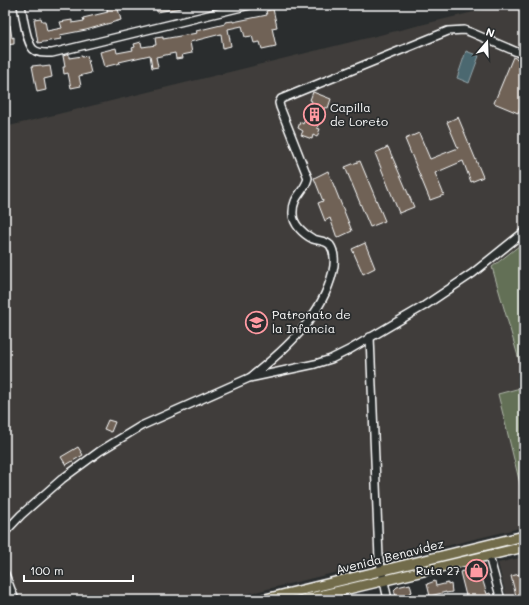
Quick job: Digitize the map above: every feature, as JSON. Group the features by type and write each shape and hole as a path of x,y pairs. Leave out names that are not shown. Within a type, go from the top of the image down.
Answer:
{"main road":[{"name":"Avenida Benavídez","path":"261,600 524,536"},
{"name":"Avenida Benavídez","path":"302,600 524,547"}],"street":[{"path":"21,5 30,43 33,49 44,54 250,5"},
{"path":"249,378 270,362 305,327 314,314 328,287 334,265 333,252 329,244 324,241 313,239 300,230 294,221 294,202 307,183 308,178 280,107 279,103 281,99 448,30 464,30 524,55"},
{"path":"5,532 21,515 62,479 106,448 141,426 249,378 315,364 331,359 424,306 473,273 524,232"},
{"path":"370,337 379,558 388,600"},
{"path":"5,540 12,524"},
{"path":"489,556 501,600"},
{"path":"5,574 15,600"}],"shaded area":[{"name":"Patronato de la Infancia","path":"502,5 524,5 524,242 492,267 524,377 524,387 498,394 524,500 524,527 222,600 5,600 5,127"},
{"path":"524,557 524,600 507,600 498,563"}],"green space":[{"path":"524,242 524,377 492,267"},
{"path":"524,387 524,500 498,394"}],"water":[{"path":"466,51 479,56 469,83 457,78"}],"building":[{"path":"106,5 117,5 121,20 86,30 60,35 61,39 38,43 34,19 41,18 42,21 45,21 47,31 62,28 60,22 72,20 72,23 84,21 83,18 108,12"},
{"path":"156,5 181,5 181,8 157,12"},
{"path":"273,9 277,27 272,28 276,46 262,49 260,42 254,43 252,36 245,37 242,26 228,29 231,46 223,48 221,34 190,42 192,53 182,55 183,58 176,59 175,53 156,57 158,67 152,68 150,55 104,67 100,52 116,48 117,53 133,50 132,48 135,47 134,44 141,42 142,47 156,45 155,38 163,37 163,39 197,33 196,31 225,24 225,22 233,22 267,15 266,11"},
{"path":"10,25 12,38 14,37 14,44 6,45 5,26"},
{"path":"69,54 69,58 87,56 91,73 79,76 81,86 71,88 68,73 64,74 63,67 65,67 63,56"},
{"path":"513,57 524,62 524,99 518,113 494,103"},
{"path":"41,65 42,67 50,66 52,77 44,79 46,90 37,92 32,66"},
{"name":"Capilla de Loreto","path":"313,92 331,99 328,108 325,107 317,128 320,129 317,137 313,135 312,139 301,135 303,131 298,128 300,122 303,124 312,101 310,100"},
{"path":"458,117 483,177 471,182 463,161 435,173 444,195 430,200 405,139 419,133 430,159 458,148 447,122"},
{"path":"388,147 414,207 399,213 375,153"},
{"path":"360,161 385,221 370,227 345,167"},
{"path":"328,171 352,231 337,238 330,218 325,221 318,203 323,201 314,178"},
{"path":"365,243 375,268 363,274 352,249"},
{"path":"108,420 115,422 111,432 104,429"},
{"path":"78,447 83,455 66,465 61,457"},
{"path":"480,566 485,570 485,574 481,575 487,594 490,593 492,600 467,600 460,572"},
{"path":"524,573 524,600 517,600 511,576"},
{"path":"435,581 436,586 448,583 448,585 451,584 452,592 430,596 427,584"},
{"path":"410,584 412,592 409,593 411,600 397,600 394,590 397,587"}],"place":[{"name":"Capilla de Loreto","path":"314,115"},
{"name":"Patronato de la Infancia","path":"256,322"},
{"name":"Ruta 27","path":"476,571"}]}
